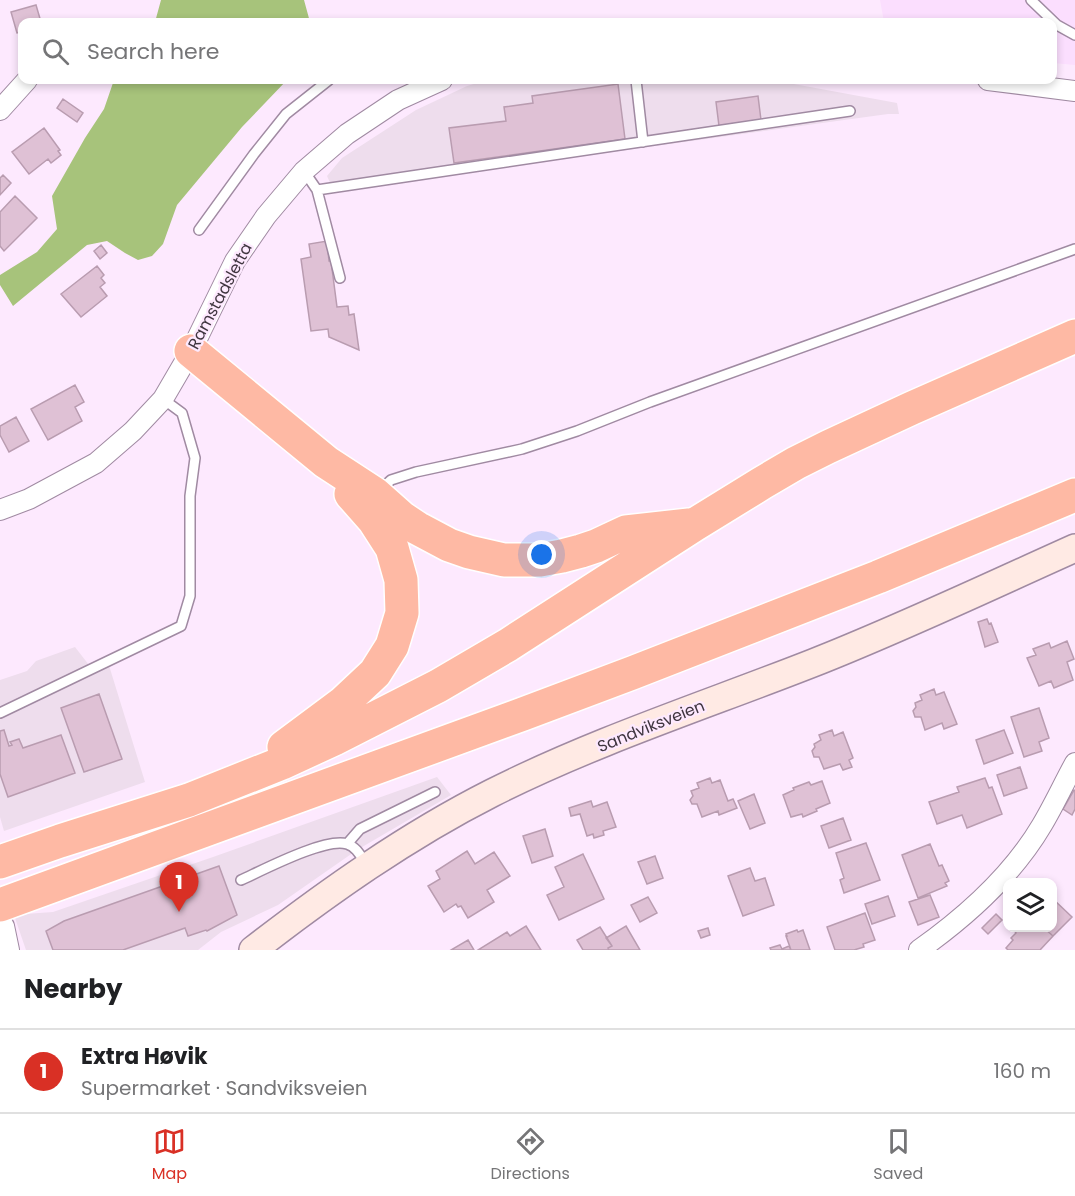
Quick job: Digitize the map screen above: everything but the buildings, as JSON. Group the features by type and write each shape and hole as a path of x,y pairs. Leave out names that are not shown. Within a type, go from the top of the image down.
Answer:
{"highway":[{"path":"0,862 189,800 334,739 438,686 528,632 762,483 828,447 1075,336"},
{"path":"191,351 326,462 375,494 402,518 449,545 477,555 504,560 540,560 596,546 626,532 694,525"},
{"path":"241,779 343,703 375,673 392,646 402,614 401,580 392,548 374,520 326,462"},
{"path":"2,916 71,879 524,714 878,577 1075,495"}],"main road":[{"name":"Sandviksveien","path":"253,950 368,867 450,816 491,794 631,732 814,663 896,629 1075,548"}],"street":[{"path":"0,110 23,84"},
{"name":"Ramstadsletta","path":"0,510 29,499 96,463 133,431 163,399 191,351 235,261 266,216 304,171 347,134 398,100 433,84"},
{"path":"1017,84 1075,92"},
{"path":"920,950 977,905 1004,877 1042,825 1075,763"},
{"path":"2,916 9,950"}],"lane":[{"path":"1031,0 1050,18"},
{"path":"1057,25 1075,35"},
{"path":"199,230 286,114 324,84"},
{"path":"636,84 643,142"},
{"path":"317,190 850,111"},
{"path":"304,171 317,190 340,278"},
{"path":"375,494 391,480 416,472 522,449 576,431 661,398 1075,249"},
{"path":"0,713 181,626 190,596 190,496 195,458 182,413 163,399"},
{"path":"347,844 360,829 435,792"},
{"path":"242,880 330,843 347,844 357,850 368,867"}],"shaded area":[{"path":"880,0 1075,0 1075,65 1057,63 1057,18 883,18"},
{"path":"474,84 794,84 897,103 899,114 480,170 332,187 327,176 342,158 416,110"},
{"path":"75,647 89,665 107,659 145,782 4,831 0,817 0,680 27,671 36,661"},
{"path":"437,777 451,795 357,850 278,905 221,932 198,950 26,950 15,918 25,914 53,912"}],"green space":[{"path":"161,0 304,0 309,18 156,18"},
{"path":"113,84 283,84 242,127 177,205 163,244 152,256 138,260 107,241 87,245 13,306 0,285 0,275 37,252 57,229 52,196 104,109"}],"place":[{"name":"Extra Høvik","path":"179,912"}]}
